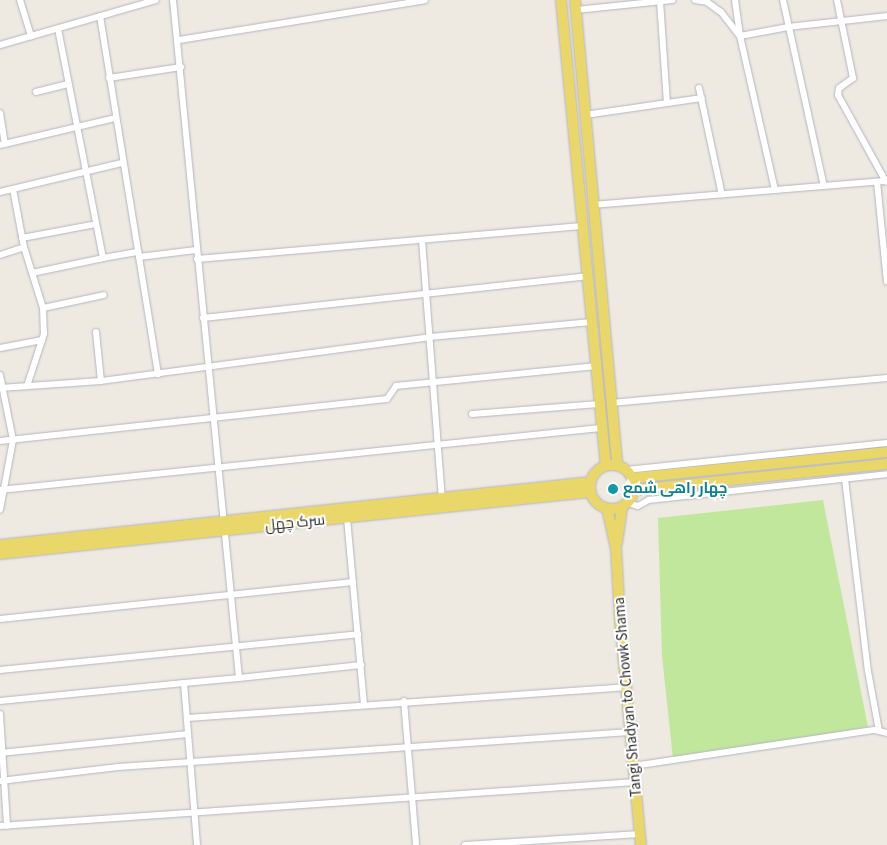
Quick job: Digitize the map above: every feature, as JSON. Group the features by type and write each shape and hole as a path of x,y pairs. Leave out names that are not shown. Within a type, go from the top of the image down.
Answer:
{"main road":[{"path":"561,0 606,466"},
{"path":"575,5 611,403 625,471 634,490"},
{"path":"625,505 607,508 596,502 590,487 598,470 606,466 625,471 887,452"},
{"path":"634,490 887,464"},
{"path":"0,545 226,526 590,487"},
{"path":"616,549 625,505 634,490"},
{"name":"سرک چهل","path":"0,554 226,526 347,518 443,503"},
{"path":"607,508 616,549"},
{"name":"Tangi Shadyan to Chowk Shama","path":"616,549 626,687 641,845"}],"street":[{"path":"20,0 31,36"},
{"path":"0,44 58,30 156,0"},
{"path":"173,0 179,40 196,250 226,526 240,678"},
{"path":"179,40 425,0"},
{"path":"575,5 672,0"},
{"path":"695,0 707,2 721,12 740,36"},
{"path":"735,0 740,36 775,190"},
{"path":"783,0 824,186"},
{"path":"592,205 886,182 838,95 839,88 853,78 837,0"},
{"path":"660,1 667,103"},
{"path":"100,16 114,118 139,254 158,374"},
{"path":"740,36 788,27 887,16"},
{"path":"58,30 103,258"},
{"path":"109,78 181,67"},
{"path":"36,92 68,84"},
{"path":"699,88 722,195"},
{"path":"584,115 702,98"},
{"path":"0,113 3,145 114,118"},
{"path":"0,192 122,163"},
{"path":"877,182 887,282"},
{"path":"13,189 24,248 43,308 42,340 27,386"},
{"path":"22,238 96,224"},
{"path":"197,259 582,226"},
{"path":"422,240 443,503"},
{"path":"0,255 24,248"},
{"path":"32,273 103,258 196,250"},
{"path":"203,318 587,276"},
{"path":"43,308 104,295"},
{"path":"2,388 101,381 430,337 591,322"},
{"path":"96,332 101,381"},
{"path":"0,348 42,340"},
{"path":"0,441 387,399 396,386 596,366"},
{"path":"0,375 13,440 2,490 0,510"},
{"path":"611,403 887,378"},
{"path":"472,414 599,404"},
{"path":"2,490 220,470 438,444 601,428"},
{"path":"625,471 887,443"},
{"path":"625,505 638,506 649,500 887,474"},
{"path":"845,478 868,671 879,731"},
{"path":"347,518 364,704"},
{"path":"0,619 353,582"},
{"path":"0,670 358,634"},
{"path":"0,701 361,665"},
{"path":"184,684 197,845"},
{"path":"187,718 404,701 626,687"},
{"path":"404,701 416,845"},
{"path":"0,714 2,781 8,826"},
{"path":"633,766 879,731 887,733"},
{"path":"2,781 191,763 630,732"},
{"path":"1,753 188,734"},
{"path":"0,826 195,814 635,782"},
{"path":"464,845 640,834"}],"green space":[{"path":"823,500 868,727 673,759 662,656 658,518"}],"place":[{"name":"چهار راهی شمع","path":"613,489"}]}
